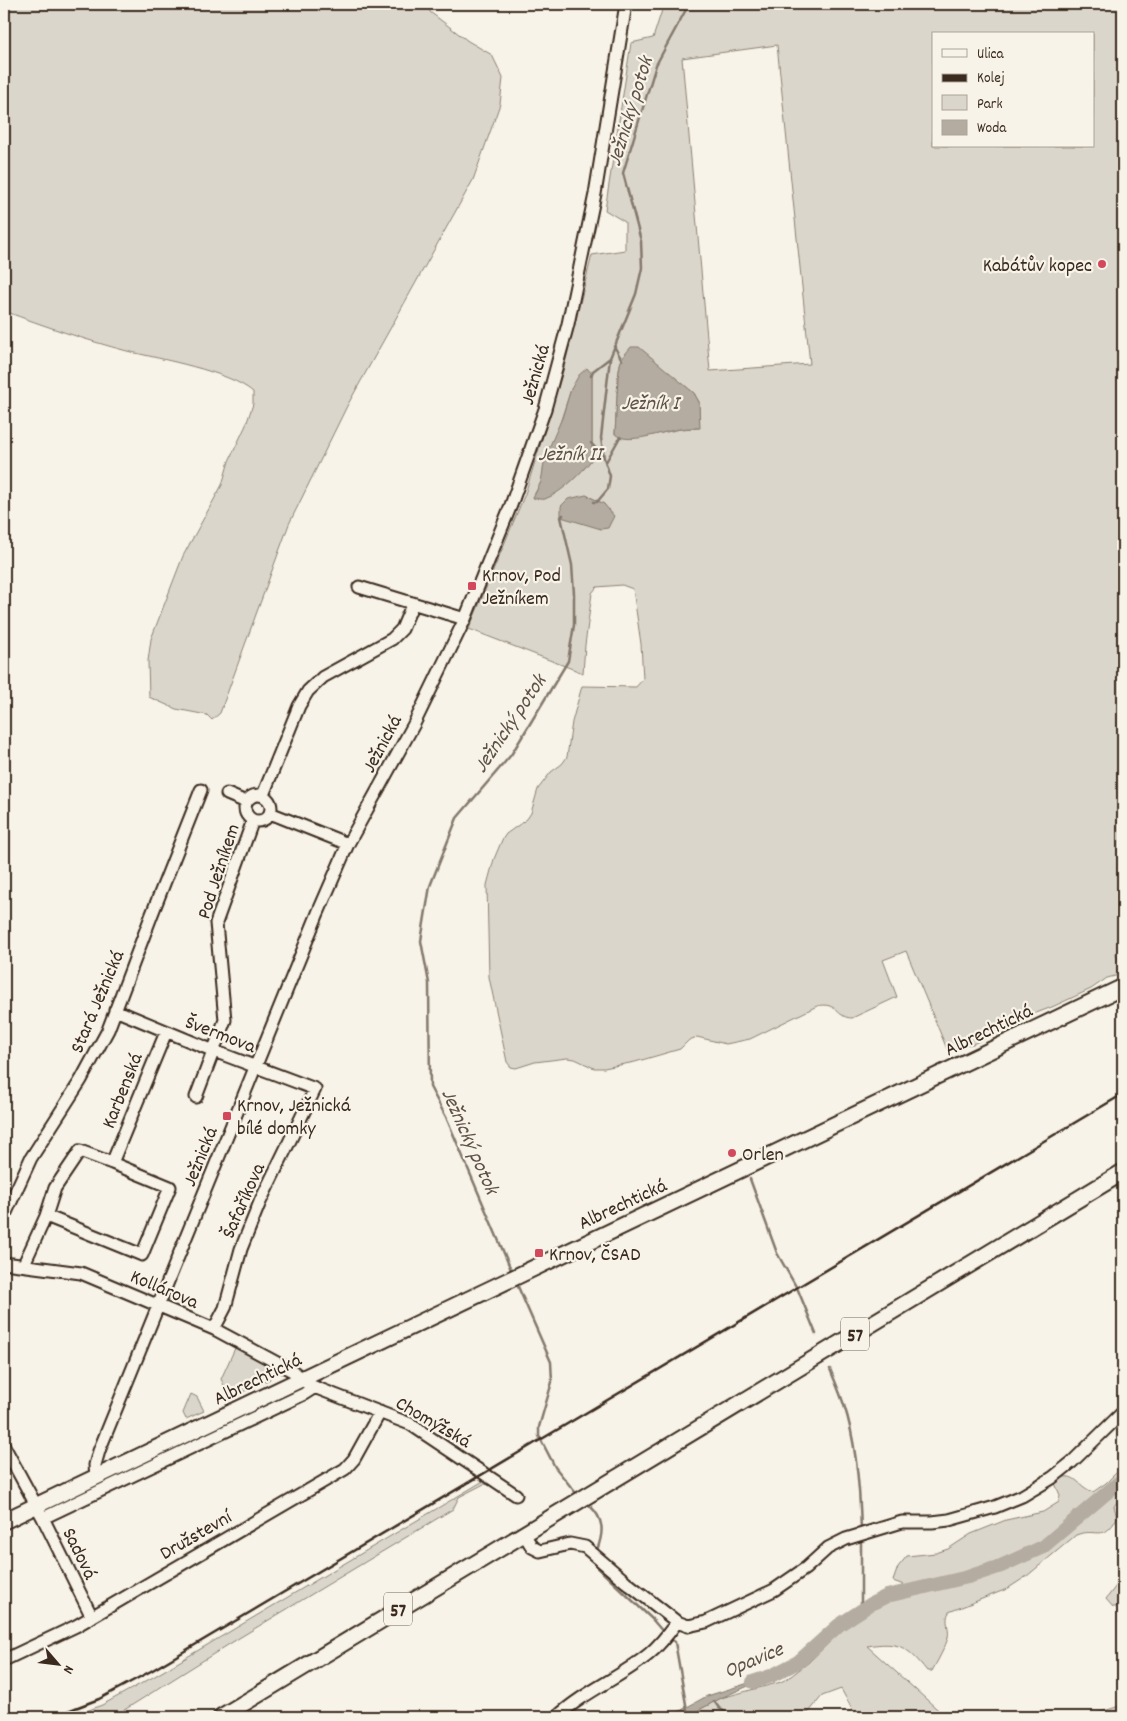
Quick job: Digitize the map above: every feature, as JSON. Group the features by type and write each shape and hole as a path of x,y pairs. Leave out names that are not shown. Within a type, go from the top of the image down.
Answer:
{"main road":[{"name":"Albrechtická","path":"4,1521 40,1511 96,1477 1123,987"},
{"name":"57","path":"221,1717 1123,1172"}],"street":[{"name":"Ježnická","path":"96,1477 97,1457 318,914 348,844 414,724 465,620 512,505 544,409 568,324 595,194 626,4"},
{"path":"359,587 465,620"},
{"path":"348,844 270,812 271,806 268,799 263,795 299,706 308,691 323,677 392,639 402,629 413,603"},
{"name":"Stará Ježnická","path":"4,1217 31,1158 81,1080 108,1030 201,790"},
{"path":"226,794 246,802"},
{"name":"Pod Ježníkem","path":"263,795 256,794 250,797 246,802 245,809 247,815 253,820 260,821 266,818 270,812"},
{"name":"Pod Ježníkem","path":"214,1051 225,1020 216,923 253,820"},
{"name":"Švermova","path":"115,1010 214,1051 315,1089"},
{"name":"Karbenská","path":"112,1163 166,1032"},
{"path":"196,1098 214,1051"},
{"name":"Šafaříkova","path":"214,1330 225,1308 241,1249 257,1210 315,1089"},
{"path":"24,1264 46,1216 55,1188 80,1151 170,1187 142,1255 46,1216"},
{"name":"Kollárova","path":"4,1263 24,1264 81,1273 214,1330 294,1372 301,1379"},
{"name":"Chomýžská","path":"301,1379 315,1387 410,1424 516,1495"},
{"path":"40,1511 304,1394 315,1387"},
{"name":"Družstevní","path":"4,1660 56,1637 92,1617 345,1469 354,1459 380,1412"},
{"path":"524,1534 532,1547 540,1551 570,1544 578,1544 588,1548 626,1582 677,1622 684,1626 693,1626 731,1611 774,1590 790,1580 828,1548 861,1534 902,1522 949,1520 995,1507 1022,1496 1052,1478 1072,1462 1123,1412"},
{"name":"Sadová","path":"4,1446 40,1511 92,1617"},
{"path":"557,1717 578,1699 647,1656 677,1622"}],"green space":[{"path":"4,4 428,4 430,12 468,41 492,55 503,78 500,104 473,180 347,406 289,524 220,713 212,720 207,715 176,709 149,697 148,661 151,639 183,556 222,485 229,461 246,425 253,404 253,392 228,378 211,372 96,342 4,311"},
{"path":"664,4 1123,4 1123,948 1115,953 1120,963 1123,961 1123,974 1107,978 1091,989 1031,1015 973,1044 947,1049 906,951 883,960 897,997 852,1018 843,1015 829,1006 817,1006 750,1039 726,1044 697,1037 689,1040 680,1049 635,1062 604,1068 594,1068 575,1059 567,1058 535,1062 516,1068 511,1067 507,1062 489,977 487,885 494,859 506,834 527,819 531,813 538,789 551,772 562,764 567,757 572,722 582,686 636,687 643,679 641,644 633,589 622,585 597,587 592,593 583,673 469,629 525,494 563,371 592,255 625,250 625,222 605,210 631,43 653,38","holes":["777,45 810,364 710,371 682,58","621,359 668,373 694,393 699,402 699,428 681,429 646,436 615,434 618,377","592,374 592,459 570,482 558,491 544,499 533,497 541,482 571,389","586,495 604,504 607,528"]},
{"path":"236,1346 264,1360 270,1379 230,1398 221,1379"},
{"path":"191,1394 197,1397 204,1411 186,1419 183,1413"},
{"path":"1123,1466 1123,1495 1114,1506 1117,1518 1112,1526 1108,1530 1099,1533 1089,1532 1076,1535 1027,1576 1007,1589 949,1612 947,1618 947,1640 932,1671 927,1671 914,1656 902,1647 887,1644 867,1646 946,1717 853,1717 854,1712 841,1689 822,1696 809,1712 783,1717 686,1717 721,1698 781,1682 791,1676 808,1663 836,1636 841,1621 873,1599 904,1585 893,1581 898,1567 907,1556 936,1553 948,1549 971,1534 1006,1520 1043,1512 1059,1502 1060,1495 1054,1481 1061,1478 1072,1478 1093,1492 1106,1483"},
{"path":"485,1480 494,1486 484,1484 459,1497 453,1509 239,1638 113,1717 71,1717 102,1705 155,1676"},
{"path":"1116,1586 1123,1591 1123,1602 1119,1607 1113,1607 1106,1599"},
{"path":"1123,1705 1123,1717 1088,1716"}],"water":[{"name":"Ježník I","path":"631,347 639,347 694,393 699,402 700,428 680,429 628,439 615,434 618,377 621,359"},
{"name":"Ježník II","path":"587,368 592,374 592,459 577,476 558,492 545,499 533,498 541,482 545,457 562,418 571,389 579,375"},
{"path":"586,495 604,504 614,516 608,528 601,529 561,517 561,506 568,499"},
{"path":"771,1676 721,1698 686,1717 669,1717 707,1696"}],"waterway":[{"name":"Ježnický potok","path":"594,502 597,502 608,489 610,476 604,458 601,438 610,358 636,294 642,268 641,241 623,173 656,65 689,4"},
{"path":"614,346 622,360"},
{"path":"591,376 593,371 610,358"},
{"path":"606,462 620,437"},
{"path":"591,443 604,458"},
{"name":"Ježnický potok","path":"512,1272 446,1117 430,1087 429,983 421,941 430,886 457,818 511,755 568,661 574,625 574,594 572,565 561,517 563,515"},
{"path":"750,1179 777,1253 798,1290 816,1334"},
{"name":"Ježnický potok","path":"516,1282 551,1362 552,1382 539,1427 539,1436 555,1467 575,1492"},
{"path":"830,1369 844,1405 852,1435 859,1483 861,1531"},
{"name":"Opavice","path":"753,1682 771,1676 798,1662 839,1625 887,1596 968,1577 1001,1566 1043,1547 1123,1479"},
{"name":"Ježnický potok","path":"590,1506 598,1516 602,1532 597,1550"},
{"path":"861,1539 861,1611"},
{"name":"Ježnický potok","path":"593,1560 598,1568 652,1619 664,1633"},
{"name":"Ježnický potok","path":"669,1638 675,1642 687,1710"},
{"path":"714,1701 719,1708 733,1717"}],"railway":[{"path":"52,1717 99,1699 151,1671 1123,1094"}],"place":[{"name":"Kabátův kopec","path":"1102,264"},
{"name":"Krnov, Pod Ježníkem","path":"472,586"},
{"name":"Krnov, Ježnická bílé domky","path":"227,1116"},
{"name":"Orlen","path":"732,1153"},
{"name":"Krnov, ČSAD","path":"539,1253"}]}
